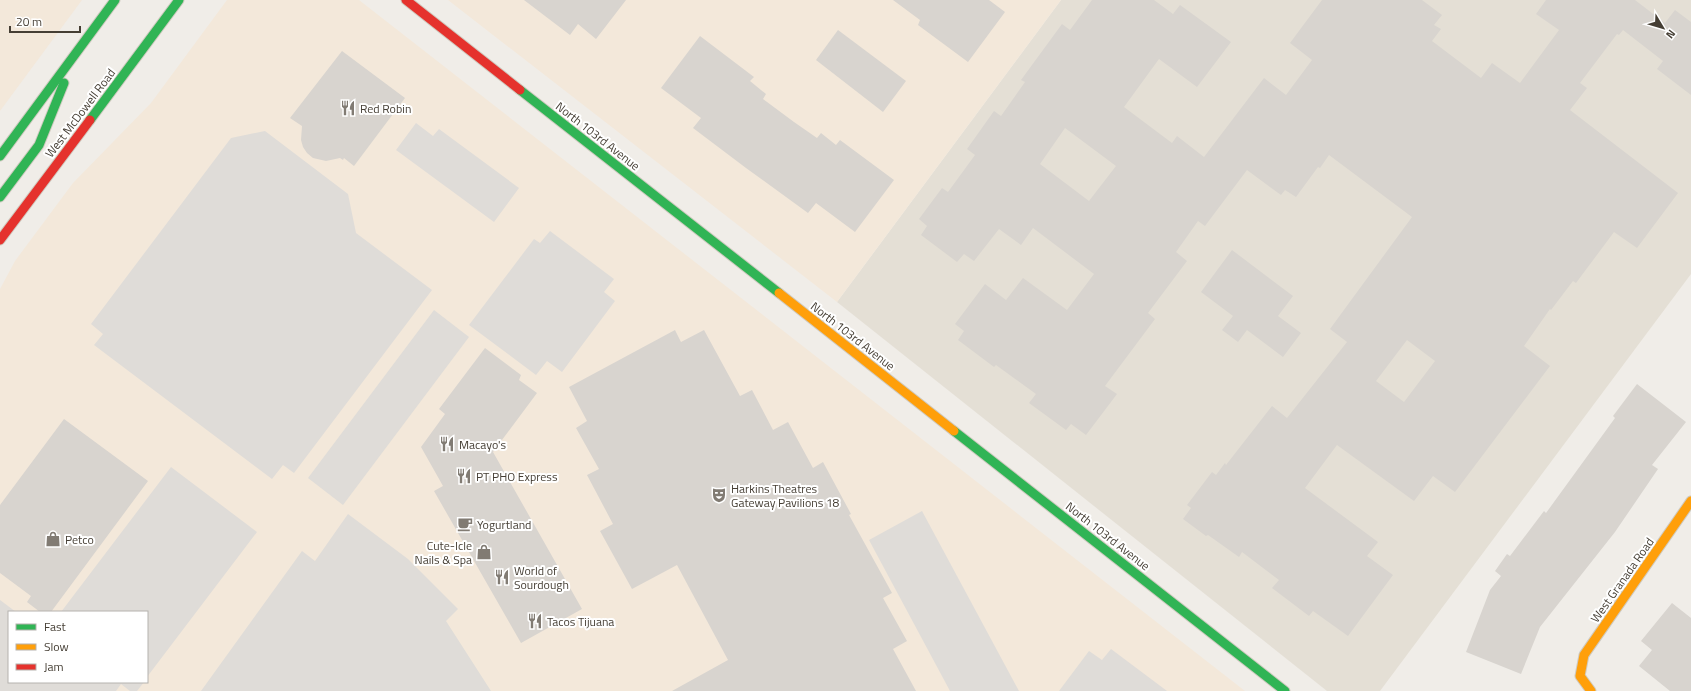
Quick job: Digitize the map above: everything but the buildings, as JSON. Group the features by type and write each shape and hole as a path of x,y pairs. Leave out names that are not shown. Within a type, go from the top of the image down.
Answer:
{"street":[{"path":"0,156 115,0"},
{"name":"West McDowell Road","path":"0,240 180,0"},
{"name":"North 103rd Avenue","path":"406,0 1285,691"},
{"path":"0,197 39,145 76,52"},
{"name":"West Granada Road","path":"1591,691 1580,676 1584,656 1691,502"}],"shaded area":[{"path":"0,0 82,0 0,111"},
{"path":"227,0 359,0 1245,691 0,691 0,289 15,261 73,183 151,103"},
{"path":"448,0 1061,0 837,302"},
{"path":"1061,0 1691,0 1691,274 1380,691 1327,691 837,302"},
{"path":"416,123 433,136 439,129 519,188 494,222 396,150"},
{"path":"265,131 348,194 356,233 432,290 294,473 283,465 272,479 94,345 103,334 91,324 231,138"},
{"path":"550,231 614,279 604,292 615,301 562,372 547,361 536,375 469,325 534,239 540,243"},
{"path":"434,310 469,337 343,505 308,478"},
{"path":"171,467 257,532 148,676 148,611 62,611"},
{"path":"922,511 1019,691 950,691 869,540"},
{"path":"348,514 408,559 458,609 446,621 491,691 201,691 302,551 315,561"},
{"path":"0,600 15,611 8,611 8,683 143,683 137,691 130,691 121,684 116,691 0,691"},
{"path":"1111,649 1167,691 1059,691 1089,651 1102,660"}],"traffic: fast":[{"path":"0,156 115,0"},
{"path":"90,120 179,0"},
{"path":"0,197 39,145 64,83"},
{"path":"520,90 779,293"},
{"path":"954,431 1285,691"}],"traffic: slow":[{"path":"779,293 954,431"},
{"path":"1591,691 1580,676 1584,655 1691,501"}],"traffic: jam":[{"path":"406,0 520,90"},
{"path":"0,240 90,120"}],"place":[{"name":"Red Robin","path":"348,108"},
{"name":"Macayo's","path":"447,444"},
{"name":"PT PHO Express","path":"464,476"},
{"name":"Harkins Theatres Gateway Pavilions 18","path":"719,495"},
{"name":"Yogurtland","path":"465,524"},
{"name":"Petco","path":"53,539"},
{"name":"Cute-Icle Nails & Spa","path":"484,552"},
{"name":"World of Sourdough","path":"502,577"},
{"name":"Tacos Tijuana","path":"535,621"}]}
